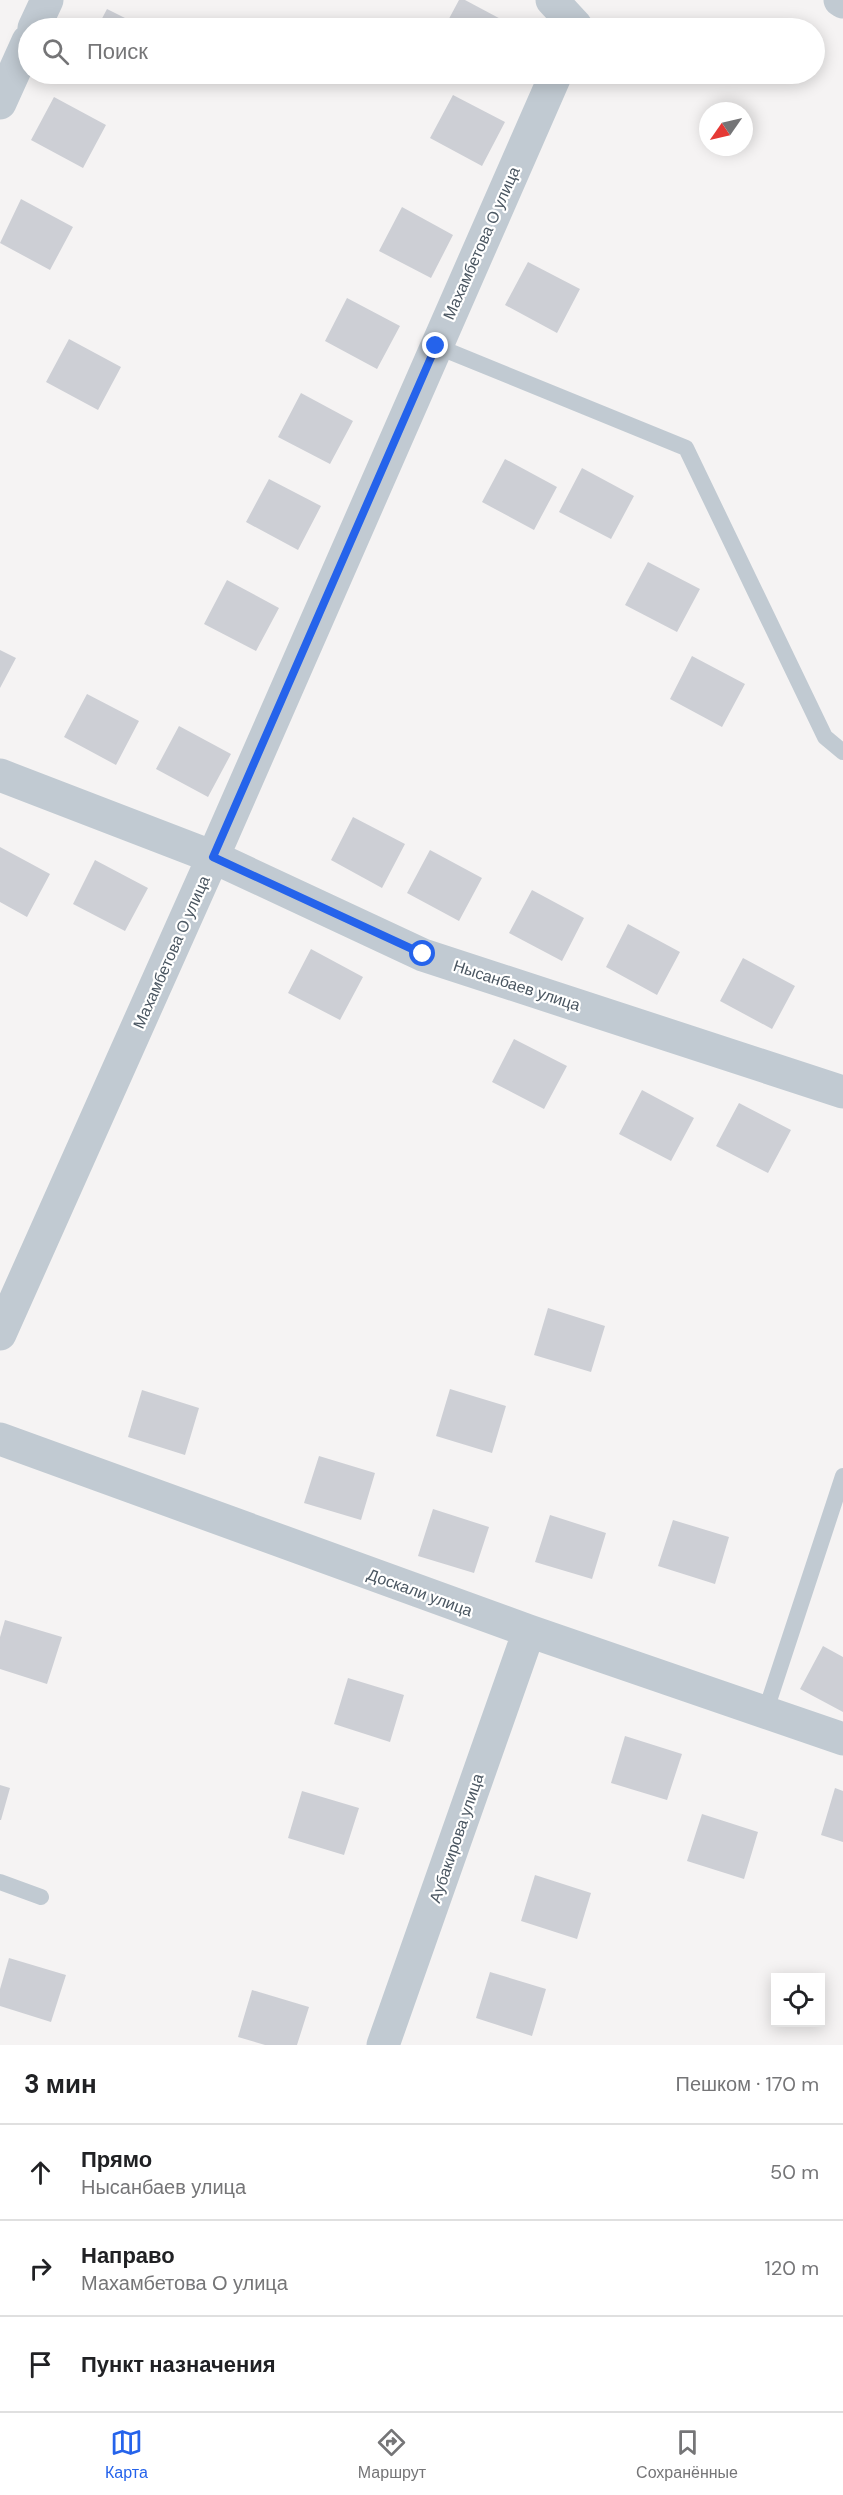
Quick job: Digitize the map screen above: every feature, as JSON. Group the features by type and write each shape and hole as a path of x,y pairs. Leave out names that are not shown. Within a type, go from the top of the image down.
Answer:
{"street":[{"path":"39,18 47,0"},
{"path":"552,0 569,18"},
{"path":"0,104 18,64"},
{"name":"Махамбетова О улица","path":"0,1334 213,857 552,84"},
{"name":"Нысанбаев улица","path":"0,775 213,857 423,954 843,1092"},
{"name":"Доскали улица","path":"0,1439 529,1631 843,1739"},
{"name":"Аубакирова улица","path":"383,2045 529,1631"}],"lane":[{"path":"436,346 686,448 825,737 843,752"},
{"path":"765,1713 843,1476"},
{"path":"0,1882 41,1897"}],"building":[{"path":"459,0 465,0 499,18 449,18"},
{"path":"107,9 125,18 102,18"},
{"path":"453,95 505,122 482,166 430,138"},
{"path":"54,97 106,125 83,168 31,140"},
{"path":"21,199 73,227 50,270 0,243"},
{"path":"402,207 453,235 431,278 379,251"},
{"path":"528,262 580,289 557,333 505,305"},
{"path":"347,298 400,326 377,369 325,341"},
{"path":"69,339 121,367 98,410 46,382"},
{"path":"301,393 353,421 330,464 278,437"},
{"path":"505,459 557,487 534,530 482,502"},
{"path":"582,468 634,496 611,539 559,512"},
{"path":"269,479 321,506 298,550 246,522"},
{"path":"648,562 700,589 677,632 625,605"},
{"path":"227,580 279,608 256,651 204,624"},
{"path":"0,650 16,658 0,688"},
{"path":"692,656 745,684 722,727 670,699"},
{"path":"87,694 139,721 116,765 64,737"},
{"path":"179,726 231,754 208,797 156,769"},
{"path":"353,817 405,844 382,888 331,860"},
{"path":"0,847 50,874 27,917 0,902"},
{"path":"430,850 482,878 459,921 407,893"},
{"path":"95,860 148,888 125,931 73,904"},
{"path":"532,890 584,918 562,961 509,933"},
{"path":"628,924 680,952 657,995 606,967"},
{"path":"311,949 363,977 340,1020 288,993"},
{"path":"743,958 795,986 772,1029 720,1001"},
{"path":"514,1039 567,1066 544,1109 492,1082"},
{"path":"642,1090 694,1118 671,1161 619,1134"},
{"path":"739,1103 791,1130 768,1173 716,1146"},
{"path":"548,1308 605,1326 591,1372 534,1355"},
{"path":"450,1389 506,1406 492,1453 436,1436"},
{"path":"142,1390 199,1408 185,1455 128,1437"},
{"path":"319,1456 375,1473 361,1520 304,1503"},
{"path":"433,1509 489,1527 474,1573 418,1556"},
{"path":"550,1515 606,1533 592,1579 535,1562"},
{"path":"673,1520 729,1537 715,1584 658,1566"},
{"path":"5,1620 62,1637 47,1684 0,1669 0,1637"},
{"path":"823,1646 843,1657 843,1712 800,1689"},
{"path":"348,1678 404,1695 390,1742 334,1724"},
{"path":"625,1736 682,1754 667,1800 611,1783"},
{"path":"0,1785 10,1788 1,1820 0,1820"},
{"path":"835,1788 843,1791 843,1842 821,1835"},
{"path":"302,1791 359,1808 344,1855 288,1838"},
{"path":"702,1814 758,1832 744,1879 687,1861"},
{"path":"535,1875 591,1893 577,1939 521,1921"},
{"path":"9,1958 66,1975 51,2022 0,2006 0,1989"},
{"path":"490,1972 546,1989 532,2036 476,2018"},
{"path":"252,1990 309,2007 297,2045 265,2045 238,2037"}],"route":[{"path":"423,954 213,857 436,346"}]}
